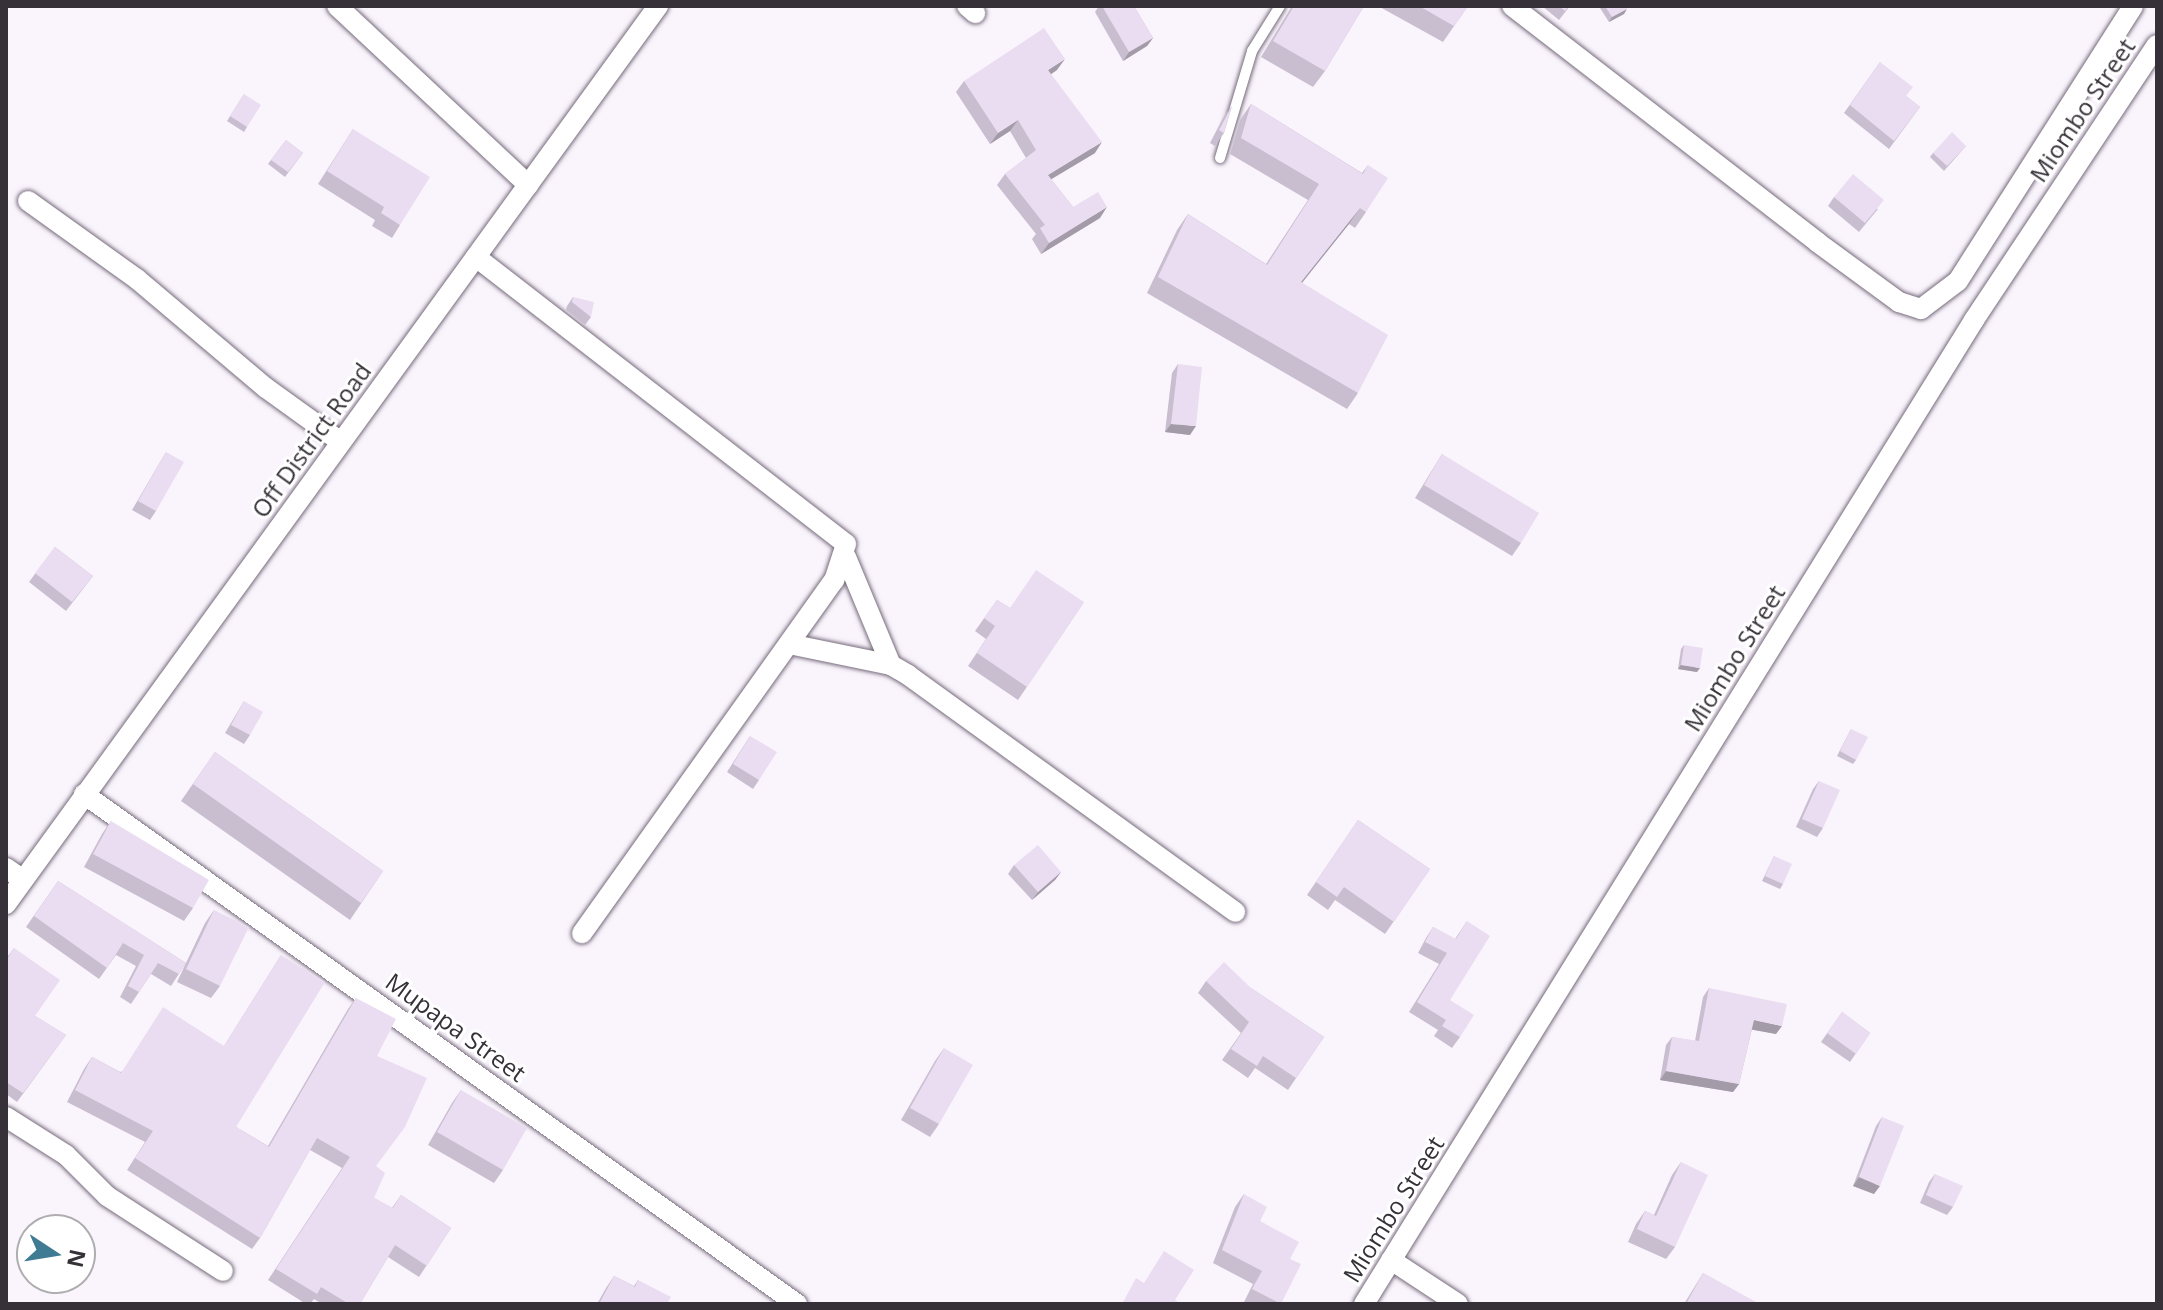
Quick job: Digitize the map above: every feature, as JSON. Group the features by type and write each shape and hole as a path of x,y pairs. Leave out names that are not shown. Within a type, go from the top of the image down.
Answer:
{"street":[{"path":"337,6 528,185"},
{"name":"Off District Road","path":"6,904 14,874 84,794 658,6"},
{"path":"1512,6 1817,242 1899,302 1921,309 1958,281 2133,6"},
{"name":"Miombo Street","path":"1364,1304 1974,320 2157,45"},
{"path":"28,201 137,279 266,388 341,442"},
{"path":"476,257 838,533 846,544 846,557 891,665"},
{"path":"582,933 789,644 846,557"},
{"path":"789,644 891,665 962,710 1235,912"},
{"name":"Mupapa Street","path":"84,794 797,1304"},
{"path":"6,1117 66,1155 107,1196 223,1271"},
{"path":"1391,1260 1458,1304"}],"lane":[{"path":"1220,158 1252,51 1280,6"}],"building":[{"path":"1102,6 1134,6 1153,38 1129,52"},
{"path":"1294,6 1364,6 1325,71 1273,41"},
{"path":"1419,6 1468,6 1454,26"},
{"path":"1605,6 1626,6 1627,9 1612,17"},
{"path":"1044,28 1065,59 1048,70 1102,142 1048,175 1073,207 1098,192 1107,207 1049,243 1040,228 1045,225 1005,174 1036,150 1018,120 998,133 964,81"},
{"path":"1880,62 1913,87 1906,96 1920,107 1894,141 1850,105"},
{"path":"244,94 261,105 247,127 230,116"},
{"path":"1251,104 1363,174 1368,165 1388,178 1366,212 1360,208 1301,282 1388,335 1358,393 1158,277 1188,214 1267,265 1319,184 1241,138"},
{"path":"1232,106 1224,133 1219,130"},
{"path":"353,129 430,177 400,225 381,213 384,207 327,171"},
{"path":"1952,132 1966,146 1947,166 1933,153"},
{"path":"286,140 303,153 288,172 271,160"},
{"path":"1853,174 1884,200 1865,223 1834,197"},
{"path":"573,297 594,302 591,317 572,302"},
{"path":"1178,364 1202,367 1196,426 1171,424"},
{"path":"166,452 184,462 156,511 138,501"},
{"path":"1442,454 1539,513 1521,543 1424,485"},
{"path":"55,547 93,576 72,602 35,573"},
{"path":"1036,570 1084,602 1027,687 977,653 995,626 984,618 997,600 1010,608"},
{"path":"1684,645 1703,648 1700,668 1681,665"},
{"path":"244,701 263,712 250,735 231,725"},
{"path":"1851,729 1868,737 1856,760 1840,751"},
{"path":"750,736 777,752 759,780 733,764"},
{"path":"215,752 383,871 361,903 193,784"},
{"path":"1819,781 1840,790 1823,828 1802,819"},
{"path":"1358,820 1430,869 1394,922 1344,887 1337,897 1316,882"},
{"path":"111,821 209,880 193,908 93,854"},
{"path":"1038,845 1061,872 1038,892 1014,865"},
{"path":"1774,856 1792,864 1783,884 1765,876"},
{"path":"58,881 186,963 179,974 158,963 139,992 128,986 144,955 123,943 107,968 34,916"},
{"path":"214,910 249,927 220,986 186,969"},
{"path":"1467,921 1490,936 1450,1000 1474,1015 1460,1037 1442,1026 1446,1020 1417,1002 1447,953 1425,942 1433,927 1456,939"},
{"path":"14,948 60,980 35,1016 66,1035 23,1093 6,1082 6,961"},
{"path":"281,955 325,982 236,1127 269,1147 356,998 396,1019 377,1056 427,1078 405,1127 376,1166 385,1173 374,1198 393,1208 401,1195 451,1228 427,1266 395,1245 360,1304 349,1304 321,1287 317,1294 276,1269 350,1157 317,1138 260,1238 135,1158 153,1131 75,1090 92,1057 121,1073 163,1007 224,1046"},
{"path":"1224,962 1251,988 1324,1037 1296,1078 1263,1056 1257,1066 1231,1049 1249,1022 1206,981"},
{"path":"1709,988 1787,1004 1782,1026 1754,1020 1739,1084 1666,1071 1672,1037 1699,1041"},
{"path":"1842,1012 1870,1033 1856,1054 1827,1033"},
{"path":"944,1048 973,1065 939,1124 910,1108"},
{"path":"461,1090 527,1128 503,1170 437,1132"},
{"path":"1882,1117 1904,1126 1880,1186 1859,1177"},
{"path":"1681,1162 1708,1175 1675,1247 1637,1229 1645,1211 1656,1216"},
{"path":"1935,1174 1963,1186 1953,1207 1926,1195"},
{"path":"1244,1194 1267,1207 1260,1221 1299,1242 1290,1259 1301,1264 1281,1304 1252,1289 1262,1271 1222,1250"},
{"path":"1164,1251 1194,1270 1175,1300 1182,1304 1122,1304 1136,1278 1144,1283"},
{"path":"1703,1273 1758,1303 1758,1304 1686,1304"},
{"path":"614,1276 635,1287 638,1280 671,1297 667,1304 599,1304"}]}
